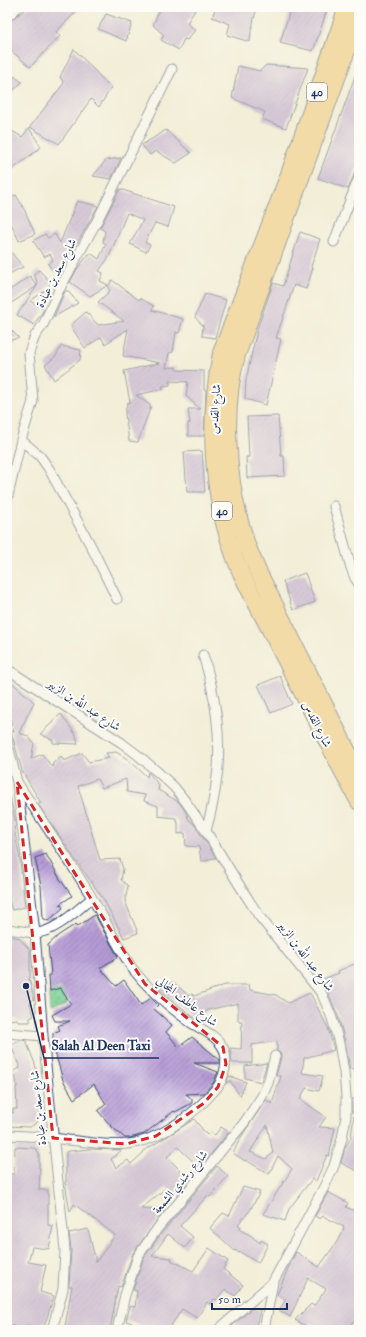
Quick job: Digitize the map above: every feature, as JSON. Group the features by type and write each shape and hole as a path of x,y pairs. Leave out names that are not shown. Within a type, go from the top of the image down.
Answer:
{"highway":[{"name":"شارع القدس","path":"347,7 288,177 221,353 216,378 213,436 214,471 222,513 228,536 241,572 325,739 359,802"},
{"name":"شارع القدس","path":"359,17 237,355 230,385 228,419 229,465 244,537 256,569 359,772"}],"street":[{"path":"7,17 18,7"},
{"name":"شارع سعد بن عبادة","path":"7,500 21,440 33,401 29,353 32,344 43,325 59,290 98,219 172,69"},
{"path":"334,242 359,177"},
{"path":"21,440 40,456 49,469 91,546 117,599"},
{"path":"334,506 351,568 359,584"},
{"path":"203,655 209,672 215,700 218,753 217,775 206,831"},
{"name":"شارع عبد الله بن الزبير","path":"7,669 139,756 174,787 206,831 259,916 322,994 332,1018 339,1043 344,1072 346,1097 346,1117 334,1166 324,1188 273,1282 218,1330"},
{"name":"شارع سعد بن عبادة","path":"7,741 17,782 35,933 43,1036 65,1250 63,1289 52,1330"},
{"name":"شارع عاطف المجالي","path":"7,1135 53,1138 105,1144 126,1144 138,1142 156,1136 204,1103 218,1088 224,1074 226,1064 223,1046 219,1041 190,1022 145,984 132,966 92,898 17,782"},
{"path":"7,929 35,933 43,932 55,927 92,898"},
{"path":"7,1033 43,1036"},
{"name":"شارع رشدي الشمعة","path":"117,1330 125,1295 138,1256 156,1229 244,1123 262,1096 268,1083 275,1056"},
{"path":"264,1330 273,1282"}],"highlighted area":[{"path":"17,782 145,984 223,1047 226,1064 218,1087 204,1103 156,1136 126,1144 53,1138"}],"green space":[{"path":"60,990 68,1003 50,1013 49,993"}],"building":[{"path":"29,7 81,7 56,32 60,36 30,67 7,47 7,23"},
{"path":"164,7 197,7 187,23 195,30 187,40 184,39 179,50 161,40 164,35 153,25 158,13"},
{"path":"216,7 257,7 250,42 227,35 230,24 212,17"},
{"path":"291,7 328,7 313,51 280,43"},
{"path":"106,14 132,23 126,41 98,29"},
{"path":"74,49 111,88 99,107 91,99 59,144 30,127 64,83 60,77"},
{"path":"266,65 308,68 286,128 262,119 265,112 232,98 238,66 260,71"},
{"path":"358,68 359,163 348,189 318,178"},
{"path":"7,71 22,82 7,97"},
{"path":"7,128 22,137 29,128 41,147 7,174"},
{"path":"166,130 191,153 176,163 156,151 150,155 142,145"},
{"path":"121,158 111,179 93,176 106,160"},
{"path":"120,189 174,207 168,227 155,223 145,242 150,245 146,252 130,244 143,220 127,213 109,257 99,271 103,273 100,281 108,285 90,296 70,282 77,269 89,254 92,254 99,259 106,244 103,242 105,231 100,228"},
{"path":"16,195 35,234 19,241 7,214 7,199"},
{"path":"77,201 98,206 58,272 53,271 48,264 53,260 50,254 44,257 33,241 45,234 48,238 55,234 60,243"},
{"path":"300,232 320,239 306,289 294,285 276,338 281,339 266,405 245,399 246,380 257,330 273,283 283,286"},
{"path":"7,247 23,267 7,275"},
{"path":"39,270 51,283 46,290 30,301 44,309 34,325 17,315 38,284 34,274"},
{"path":"30,276 37,286 7,306 7,292"},
{"path":"112,280 139,300 140,298 154,306 152,310 183,319 179,333 176,332 173,352 169,353 166,368 176,367 176,370 204,371 204,390 206,391 204,436 188,436 188,423 190,423 188,409 200,409 186,396 188,382 169,381 170,385 162,386 164,389 136,395 151,406 138,442 129,441 125,414 127,403 130,402 124,371 160,363 123,356 128,329 105,344 101,337 85,348 72,328 72,324 86,312 98,325 124,321 98,302 110,291 108,287"},
{"path":"67,290 78,303 54,317 64,293"},
{"path":"205,294 226,300 215,338 202,336 203,326 195,317"},
{"path":"7,326 19,338 7,341"},
{"path":"61,346 81,350 80,360 54,380 45,365 56,356"},
{"path":"278,416 281,456 284,456 285,476 247,478 246,457 249,457 247,417"},
{"path":"202,451 205,492 187,492 184,452"},
{"path":"305,573 315,602 293,610 283,581"},
{"path":"280,676 292,704 271,713 258,685"},
{"path":"7,678 34,702 19,733 28,736 34,744 31,759 42,754 52,767 53,763 61,756 64,761 82,753 89,762 109,758 106,753 116,752 129,760 147,777 148,772 159,785 158,790 179,802 189,820 194,824 216,858 208,859 208,861 201,861 199,847 186,846 185,833 178,834 178,822 176,821 176,818 158,816 158,806 144,801 145,795 127,792 126,779 102,788 97,779 78,786 100,860 120,859 123,869 121,880 128,886 125,901 138,933 124,938 104,900 38,804 41,803 22,771 11,731 14,732 7,711"},
{"path":"61,714 76,735 78,744 53,743 53,740 40,734"},
{"path":"10,797 16,827 14,827 20,861 25,907 12,910 7,896 7,798"},
{"path":"46,854 60,879 72,896 60,904 63,908 48,921 43,918 41,886 35,858"},
{"path":"95,915 118,957 100,968 116,986 124,980 141,1005 151,998 158,1005 154,1009 172,1025 166,1032 179,1047 192,1037 220,1060 220,1063 194,1063 218,1072 213,1083 204,1093 186,1094 192,1099 192,1103 175,1112 174,1111 144,1134 130,1138 125,1138 112,1127 98,1111 106,1104 94,1084 74,1099 63,1080 55,1052 53,1054 53,1033 60,1030 58,1026 70,1021 55,1021 52,1015 71,1004 60,988 50,991 49,975 51,975 48,945 59,935 76,924 78,926"},
{"path":"7,935 19,938 30,950 29,978 34,999 30,1003 34,1016 30,1018 30,1022 18,1022 17,1019 7,1020"},
{"path":"359,962 359,1069 350,1069 345,1041 338,1016 328,992 321,980 339,973 338,971"},
{"path":"173,982 189,996 192,994 194,996 225,985 249,985 250,990 276,995 288,1003 310,993 328,1028 334,1050 304,1058 302,1073 323,1076 319,1091 306,1088 300,1099 326,1117 319,1127 335,1128 329,1156 327,1155 316,1181 312,1179 289,1209 285,1221 263,1214 292,1169 278,1156 269,1174 233,1153 241,1137 266,1100 272,1104 281,1076 276,1076 281,1057 281,1054 277,1051 277,1041 252,1045 252,1063 232,1063 230,1048 241,1049 242,1021 238,1021 238,1003 208,1010 196,1019 159,989","holes":["267,1125 273,1153 266,1159 250,1152"]},
{"path":"22,1040 26,1041 35,1064 37,1074 39,1120 30,1127 7,1126 7,1112 13,1113 13,1109 17,1109 15,1070 20,1068 11,1045"},
{"path":"267,1063 261,1082 245,1078 245,1066"},
{"path":"229,1076 246,1082 240,1096 230,1081 226,1083"},
{"path":"352,1099 359,1099 359,1112 352,1112"},
{"path":"354,1116 359,1117 359,1172 341,1163 345,1148 351,1137"},
{"path":"194,1119 207,1135 210,1132 215,1135 221,1127 229,1132 200,1168 178,1147 167,1157 190,1180 177,1196 167,1187 141,1209 165,1210 133,1253 121,1287 118,1286 110,1330 65,1327 72,1286 69,1286 71,1250 69,1233 88,1229 96,1262 115,1235 74,1204 70,1212 65,1182 66,1152 89,1149 122,1150 111,1159 116,1168 128,1160 131,1164 144,1152 143,1151"},
{"path":"15,1147 33,1148 37,1150 39,1154 40,1168 39,1190 48,1190 48,1225 53,1226 49,1249 32,1247 28,1262 46,1265 40,1292 54,1296 43,1330 27,1325 25,1330 7,1324 7,1174 14,1174"},
{"path":"217,1166 228,1176 210,1197 208,1195 180,1226 193,1237 185,1248 168,1234 152,1256 172,1258 171,1260 193,1271 209,1248 228,1261 223,1269 243,1285 235,1296 225,1289 216,1300 214,1299 210,1304 207,1302 197,1318 182,1309 168,1330 142,1326 126,1321 130,1306 135,1307 137,1291 133,1290 143,1259 162,1233"},
{"path":"243,1187 260,1192 249,1212 238,1224 241,1227 240,1230 250,1235 260,1243 261,1240 268,1244 258,1263 240,1252 235,1251 210,1228 223,1213 229,1216"},
{"path":"328,1192 348,1203 346,1207 359,1213 359,1315 355,1323 353,1321 348,1330 313,1330 295,1320 311,1304 314,1306 326,1289 308,1278 290,1317 279,1310 286,1299 277,1295 296,1252 319,1267 341,1236 344,1227 323,1216 320,1219 315,1216"},
{"path":"253,1308 260,1310 255,1330 227,1330"}],"place":[{"name":"Salah Al Deen Taxi","path":"26,986"}]}
